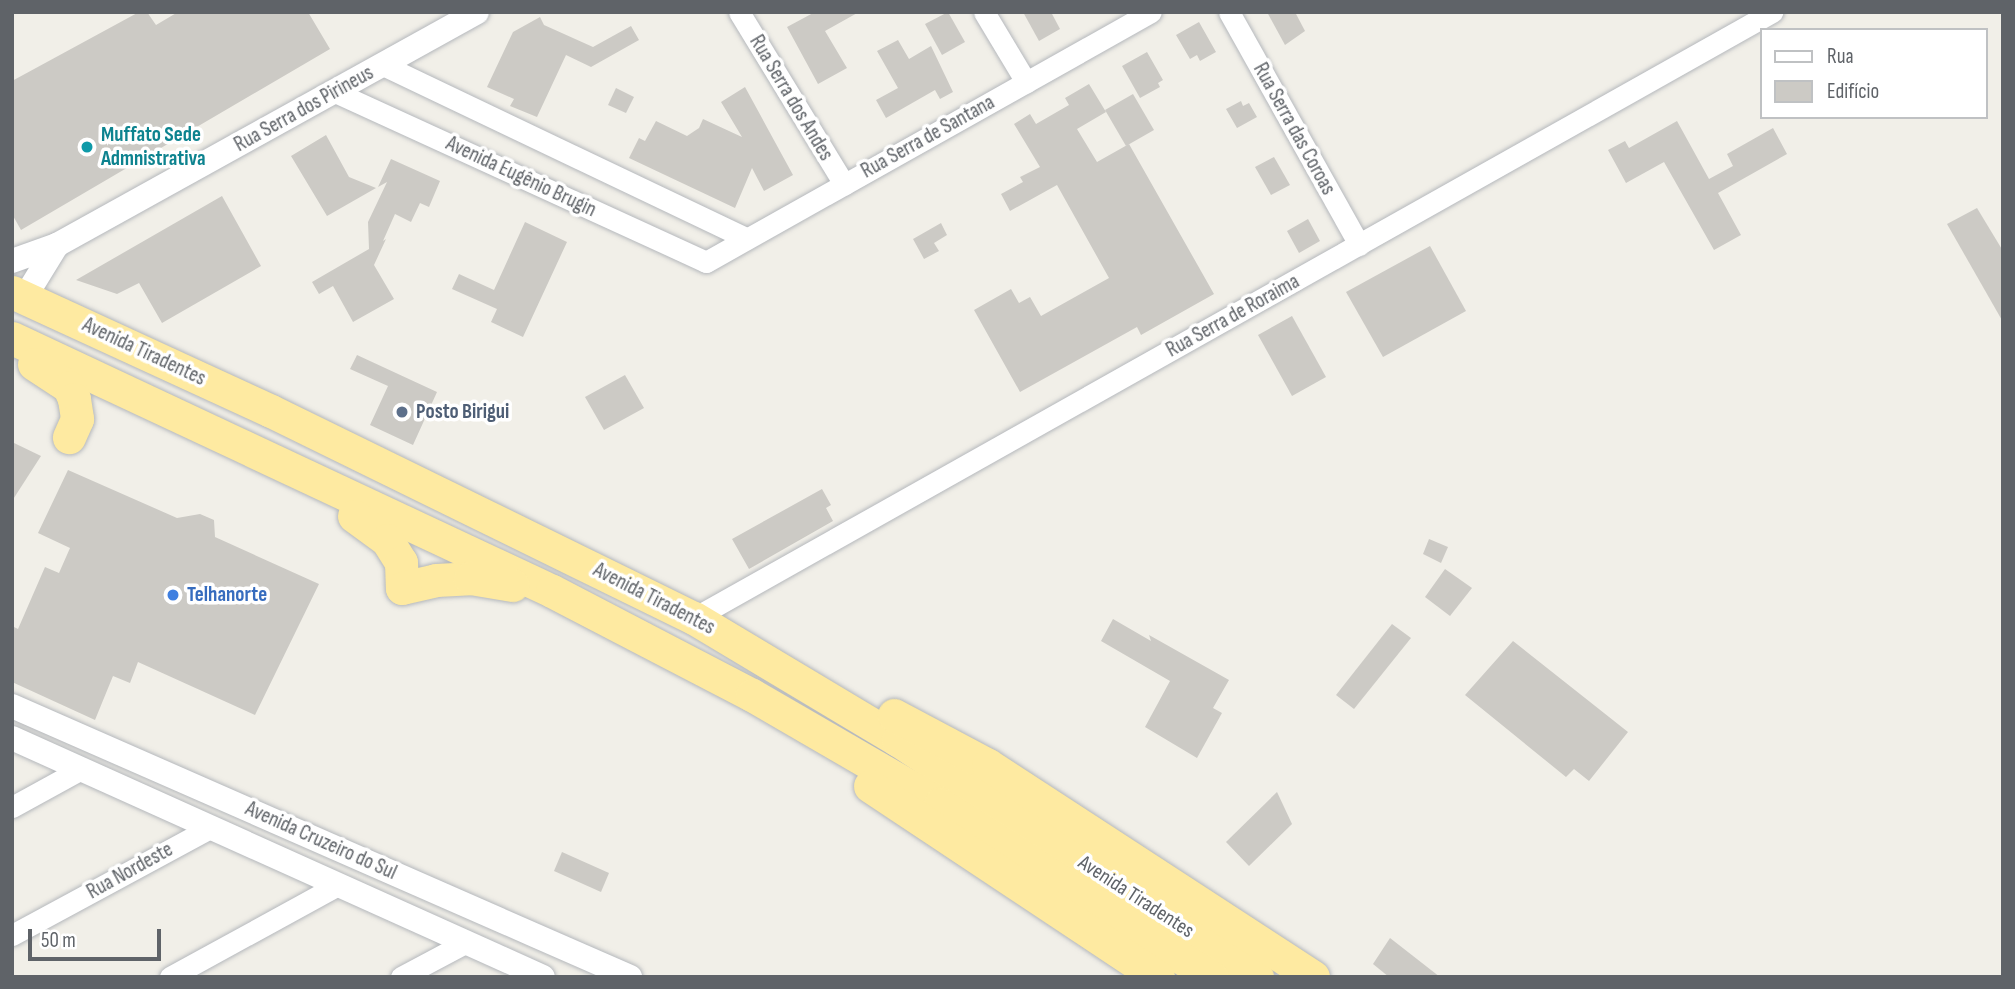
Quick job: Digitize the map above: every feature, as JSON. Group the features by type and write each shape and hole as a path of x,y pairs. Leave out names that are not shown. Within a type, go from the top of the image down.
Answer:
{"highway":[{"name":"Avenida Tiradentes","path":"17,299 271,411 694,618 898,740 1257,977"},
{"name":"Avenida Tiradentes","path":"12,338 552,591 752,695 940,804 1212,977"},
{"path":"12,349 69,387 74,399 76,419 69,437"},
{"path":"260,455 387,540 401,562 402,588 436,580 470,578 552,591"},
{"path":"761,656 845,689 988,765 1314,977"},
{"path":"752,695 884,796 1158,977"}],"street":[{"name":"Rua Serra dos Pirineus","path":"12,261 57,246 477,12"},
{"name":"Rua Serra dos Andes","path":"739,12 844,184"},
{"path":"984,12 1026,82"},
{"name":"Rua Serra de Santana","path":"706,262 1151,12"},
{"name":"Rua Serra das Coroas","path":"1228,12 1359,245"},
{"name":"Rua Serra de Roraima","path":"694,618 1772,12"},
{"name":"Avenida Eugênio Brugin","path":"383,65 747,239"},
{"name":"Avenida Eugênio Brugin","path":"335,92 706,262"},
{"path":"17,299 57,246"},
{"name":"Avenida Cruzeiro do Sul","path":"12,706 630,977"},
{"name":"Avenida Cruzeiro do Sul","path":"12,738 543,977"},
{"path":"12,807 81,769"},
{"name":"Rua Nordeste","path":"12,935 210,828"},
{"path":"170,977 338,885"},
{"path":"401,977 465,943"}],"building":[{"name":"Muffato Sede Admnistrativa","path":"139,12 147,12 156,25 178,12 308,12 330,49 21,230 12,214 12,81"},
{"path":"815,12 859,12 825,31 847,68 818,84 787,27"},
{"path":"948,12 965,42 942,55 925,24"},
{"path":"1023,12 1051,12 1060,29 1039,41"},
{"path":"1267,12 1295,12 1305,31 1285,45"},
{"path":"540,17 544,25 593,47 631,26 639,40 591,67 566,55 537,117 510,106 514,99 487,87 513,32"},
{"path":"1199,22 1216,52 1200,61 1197,55 1190,59 1176,35"},
{"path":"898,40 909,59 931,46 953,92 940,99 935,90 886,118 876,100 898,88 877,51"},
{"path":"1147,52 1163,80 1158,83 1160,87 1140,98 1122,66"},
{"path":"1089,84 1106,112 1077,129 1097,162 1129,144 1214,294 1141,335 1137,327 1020,392 974,310 1011,289 1019,303 1030,297 1041,316 1109,278 1057,185 1010,211 1001,194 1023,182 1020,177 1040,167 1014,124 1030,114 1036,124 1069,105 1065,98"},
{"path":"745,87 793,175 764,191 752,168 735,208 629,158 639,138 645,141 656,121 687,136 699,128 703,119 742,137 721,102"},
{"path":"616,88 634,97 626,113 608,105"},
{"path":"1133,94 1154,130 1126,146 1105,110"},
{"path":"1241,101 1243,106 1249,103 1257,117 1237,128 1226,109"},
{"path":"1677,121 1709,179 1733,166 1727,154 1773,128 1787,154 1718,193 1741,235 1714,250 1664,162 1626,183 1608,150 1625,141 1629,148"},
{"path":"326,135 349,177 376,188 327,216 291,156"},
{"path":"1274,157 1290,185 1271,195 1255,167"},
{"path":"391,159 440,181 429,207 420,203 411,222 395,214 383,241 386,239 374,265 394,299 353,322 333,286 319,294 312,282 369,249 368,222 387,182 378,187"},
{"path":"222,196 261,266 162,323 139,283 117,294 76,280"},
{"path":"1977,208 2003,251 2003,322 1947,224"},
{"path":"1308,219 1320,241 1299,253 1287,231"},
{"path":"525,222 567,242 523,337 491,322 497,309 452,289 459,274 494,290"},
{"path":"941,223 947,235 934,243 939,251 924,259 913,239"},
{"path":"1430,246 1466,311 1383,357 1346,292"},
{"path":"1292,316 1326,377 1292,396 1258,335"},
{"name":"Posto Birigui","path":"357,355 437,392 413,445 370,425 388,386 350,369"},
{"path":"625,375 644,408 604,430 585,397"},
{"path":"12,442 41,456 12,501"},
{"name":"Telhanorte","path":"68,470 177,518 200,514 214,520 215,537 319,584 255,715 138,662 130,683 113,676 95,720 12,682 12,626 18,629 45,567 59,573 70,548 38,533"},
{"path":"822,489 831,505 826,508 833,521 749,569 732,539"},
{"path":"1429,539 1448,547 1441,563 1423,554"},
{"path":"1445,569 1472,588 1450,616 1425,597"},
{"path":"1113,619 1151,641 1149,635 1229,680 1213,708 1222,713 1197,758 1145,727 1170,681 1101,641"},
{"path":"1392,624 1411,638 1354,709 1336,695"},
{"path":"1513,641 1628,732 1589,781 1574,769 1566,777 1465,695"},
{"path":"1277,792 1292,824 1249,866 1226,842"},
{"path":"562,852 609,873 601,892 554,871"},
{"path":"1390,938 1440,977 1389,977 1373,964"}],"place":[{"name":"Muffato Sede Admnistrativa","path":"87,147"},
{"name":"Posto Birigui","path":"402,412"},
{"name":"Telhanorte","path":"173,595"}]}
